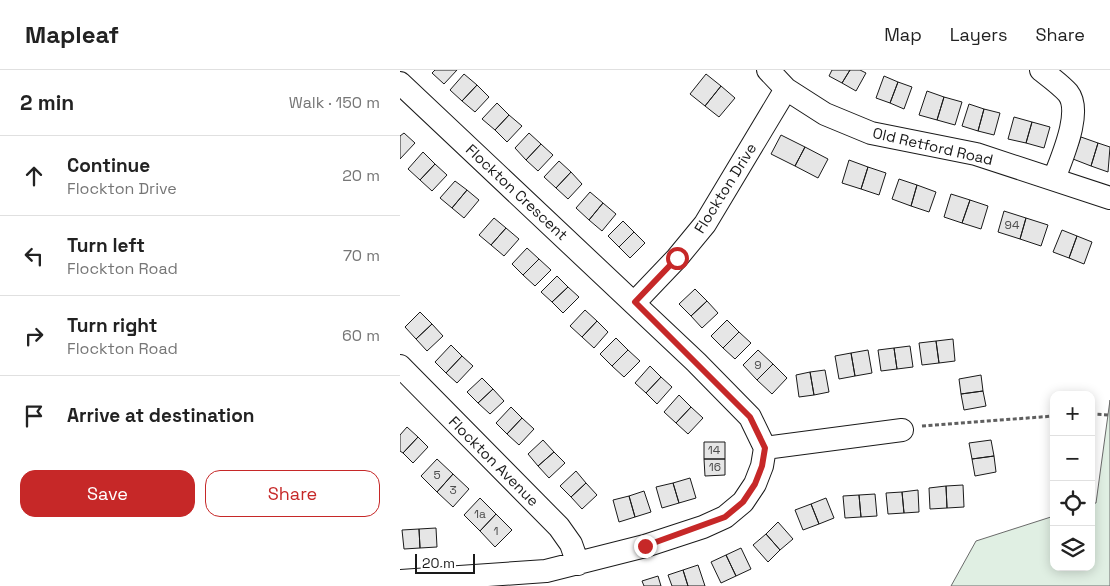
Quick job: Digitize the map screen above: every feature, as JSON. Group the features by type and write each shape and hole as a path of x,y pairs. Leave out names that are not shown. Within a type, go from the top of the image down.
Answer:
{"street":[{"name":"Old Retford Road","path":"768,70 786,88 825,114 871,133 976,154 1110,198"},
{"path":"1041,70 1068,94 1074,105 1073,119 1054,179"},
{"name":"Flockton Crescent","path":"400,83 635,302 750,417 765,448"},
{"name":"Flockton Drive","path":"635,302 677,258 705,224 786,88"},
{"name":"Flockton Avenue","path":"400,366 559,527 571,544 578,564"},
{"path":"400,581 546,571 645,546 725,517 743,502 755,484 762,466 765,448 902,430"}],"path":[{"path":"1095,414 1110,415"},
{"path":"902,430 932,424 1050,416"}],"green space":[{"path":"1110,400 1110,586 951,586 976,541 1050,517 1050,571 1095,571 1096,503"}],"building":[{"path":"435,70 457,70 444,84 432,73"},
{"path":"832,70 850,70 842,83 829,76"},
{"path":"850,70 860,70 866,73 856,91 842,83"},
{"path":"464,74 477,85 462,101 450,90"},
{"path":"706,74 721,86 705,106 690,94"},
{"path":"884,76 898,82 890,103 876,98"},
{"path":"898,82 912,87 904,109 890,103"},
{"path":"477,85 489,97 475,112 462,101"},
{"path":"721,86 735,98 719,117 705,106"},
{"path":"927,91 944,97 937,120 919,115"},
{"path":"944,97 962,102 955,125 937,120"},
{"path":"497,103 509,115 495,130 482,119"},
{"path":"969,104 984,109 978,131 962,126"},
{"path":"984,109 1000,113 994,135 978,131"},
{"path":"509,115 522,126 507,142 495,130"},
{"path":"1014,117 1032,122 1026,143 1008,139"},
{"path":"1032,122 1050,127 1044,148 1026,143"},
{"path":"404,133 415,143 400,159 400,136"},
{"path":"529,133 541,144 526,160 515,148"},
{"path":"781,135 805,147 795,166 771,154"},
{"path":"1081,137 1098,143 1091,166 1073,159"},
{"path":"1098,143 1110,147 1108,172 1091,166"},
{"path":"541,144 553,155 538,171 526,160"},
{"path":"805,147 828,159 818,178 795,166"},
{"path":"423,152 435,164 420,180 408,169"},
{"path":"849,160 868,167 861,189 842,183"},
{"path":"559,161 571,172 556,188 544,177"},
{"path":"435,164 447,175 432,191 420,180"},
{"path":"868,167 886,173 879,195 861,189"},
{"path":"571,172 582,184 568,199 556,188"},
{"path":"899,179 917,185 911,206 892,199"},
{"path":"455,181 467,190 452,208 440,198"},
{"path":"917,185 936,192 929,212 911,206"},
{"path":"467,190 479,200 464,218 452,208"},
{"path":"590,192 603,203 589,220 576,208"},
{"path":"951,194 970,200 962,223 944,217"},
{"path":"970,200 988,206 981,229 962,223"},
{"path":"603,203 616,214 602,231 589,220"},
{"path":"1004,211 1026,218 1020,239 998,232"},
{"path":"494,218 506,228 491,245 479,235"},
{"path":"1026,218 1048,225 1041,246 1020,239"},
{"path":"623,221 634,232 619,247 608,236"},
{"path":"506,228 519,239 504,256 491,245"},
{"path":"1062,230 1077,236 1069,258 1053,252"},
{"path":"634,232 645,243 630,258 619,247"},
{"path":"1077,236 1092,242 1084,264 1069,258"},
{"path":"527,248 539,259 523,275 512,264"},
{"path":"539,259 551,270 535,286 523,275"},
{"path":"557,276 568,287 552,302 541,292"},
{"path":"568,287 579,297 563,313 552,302"},
{"path":"695,289 707,301 691,316 679,304"},
{"path":"707,301 718,313 702,328 691,316"},
{"path":"585,310 597,321 582,337 570,326"},
{"path":"420,312 432,324 416,339 405,327"},
{"path":"727,320 739,332 723,348 711,336"},
{"path":"597,321 608,332 594,348 582,337"},
{"path":"432,324 443,336 427,351 416,339"},
{"path":"739,332 751,343 735,359 723,348"},
{"path":"616,338 628,350 612,366 600,354"},
{"path":"953,339 955,361 939,363 936,341"},
{"path":"936,341 939,363 922,365 919,343"},
{"path":"451,345 462,356 446,373 435,362"},
{"path":"910,346 913,367 897,369 894,348"},
{"path":"894,348 897,369 881,371 878,350"},
{"path":"628,350 640,361 624,377 612,366"},
{"path":"758,350 773,364 757,380 743,365"},
{"path":"868,350 872,373 855,376 851,353"},
{"path":"851,353 855,376 839,379 835,356"},
{"path":"462,356 473,366 457,383 446,373"},
{"path":"773,364 787,378 772,394 757,380"},
{"path":"650,366 661,377 646,393 635,383"},
{"path":"825,370 829,392 814,395 810,372"},
{"path":"810,372 814,395 799,397 796,375"},
{"path":"981,375 983,391 961,394 959,379"},
{"path":"661,377 672,387 657,404 646,393"},
{"path":"482,378 493,389 478,403 467,392"},
{"path":"493,389 504,401 490,414 478,403"},
{"path":"983,391 986,406 964,410 961,394"},
{"path":"679,395 691,407 676,423 664,412"},
{"path":"511,407 522,418 507,434 496,423"},
{"path":"691,407 703,418 688,434 676,423"},
{"path":"522,418 534,429 519,445 507,434"},
{"path":"407,427 418,437 403,453 400,451 400,435"},
{"path":"418,437 428,447 413,463 403,453"},
{"path":"543,440 554,452 538,466 528,454"},
{"path":"991,440 994,456 972,459 969,443"},
{"path":"704,442 725,442 725,459 704,459"},
{"path":"554,452 565,463 549,478 538,466"},
{"path":"994,456 996,472 975,476 972,459"},
{"path":"437,459 453,474 437,492 421,476"},
{"path":"704,459 725,459 725,475 705,476"},
{"path":"576,471 586,483 571,497 560,486"},
{"path":"453,474 469,489 453,507 437,492"},
{"path":"690,478 696,498 679,503 673,483"},
{"path":"586,483 597,495 582,509 571,497"},
{"path":"673,483 679,503 662,508 656,487"},
{"path":"963,485 964,507 947,508 946,486"},
{"path":"946,486 947,508 930,509 929,488"},
{"path":"918,490 919,512 904,513 902,492"},
{"path":"644,491 651,512 635,517 629,496"},
{"path":"902,492 904,513 888,514 886,493"},
{"path":"875,494 877,516 861,517 859,495"},
{"path":"859,495 861,517 845,518 843,496"},
{"path":"629,496 635,517 619,522 613,500"},
{"path":"480,498 496,514 480,531 464,515"},
{"path":"826,498 834,518 819,524 811,504"},
{"path":"811,504 819,524 803,530 795,510"},
{"path":"496,514 512,530 495,547 480,531"},
{"path":"778,522 793,539 780,550 766,534"},
{"path":"436,528 437,547 420,548 419,529"},
{"path":"419,529 420,548 404,549 402,530"},
{"path":"766,534 780,550 768,562 753,545"},
{"path":"741,548 751,569 736,576 726,555"},
{"path":"726,555 736,576 721,583 711,562"},
{"path":"698,565 705,586 688,586 683,570"},
{"path":"683,570 688,586 672,586 668,575"},
{"path":"658,576 661,586 644,586 642,581"}],"route":[{"path":"645,546 703,527 725,517 743,502 755,484 762,466 765,448 750,417 635,302 677,258"}]}
